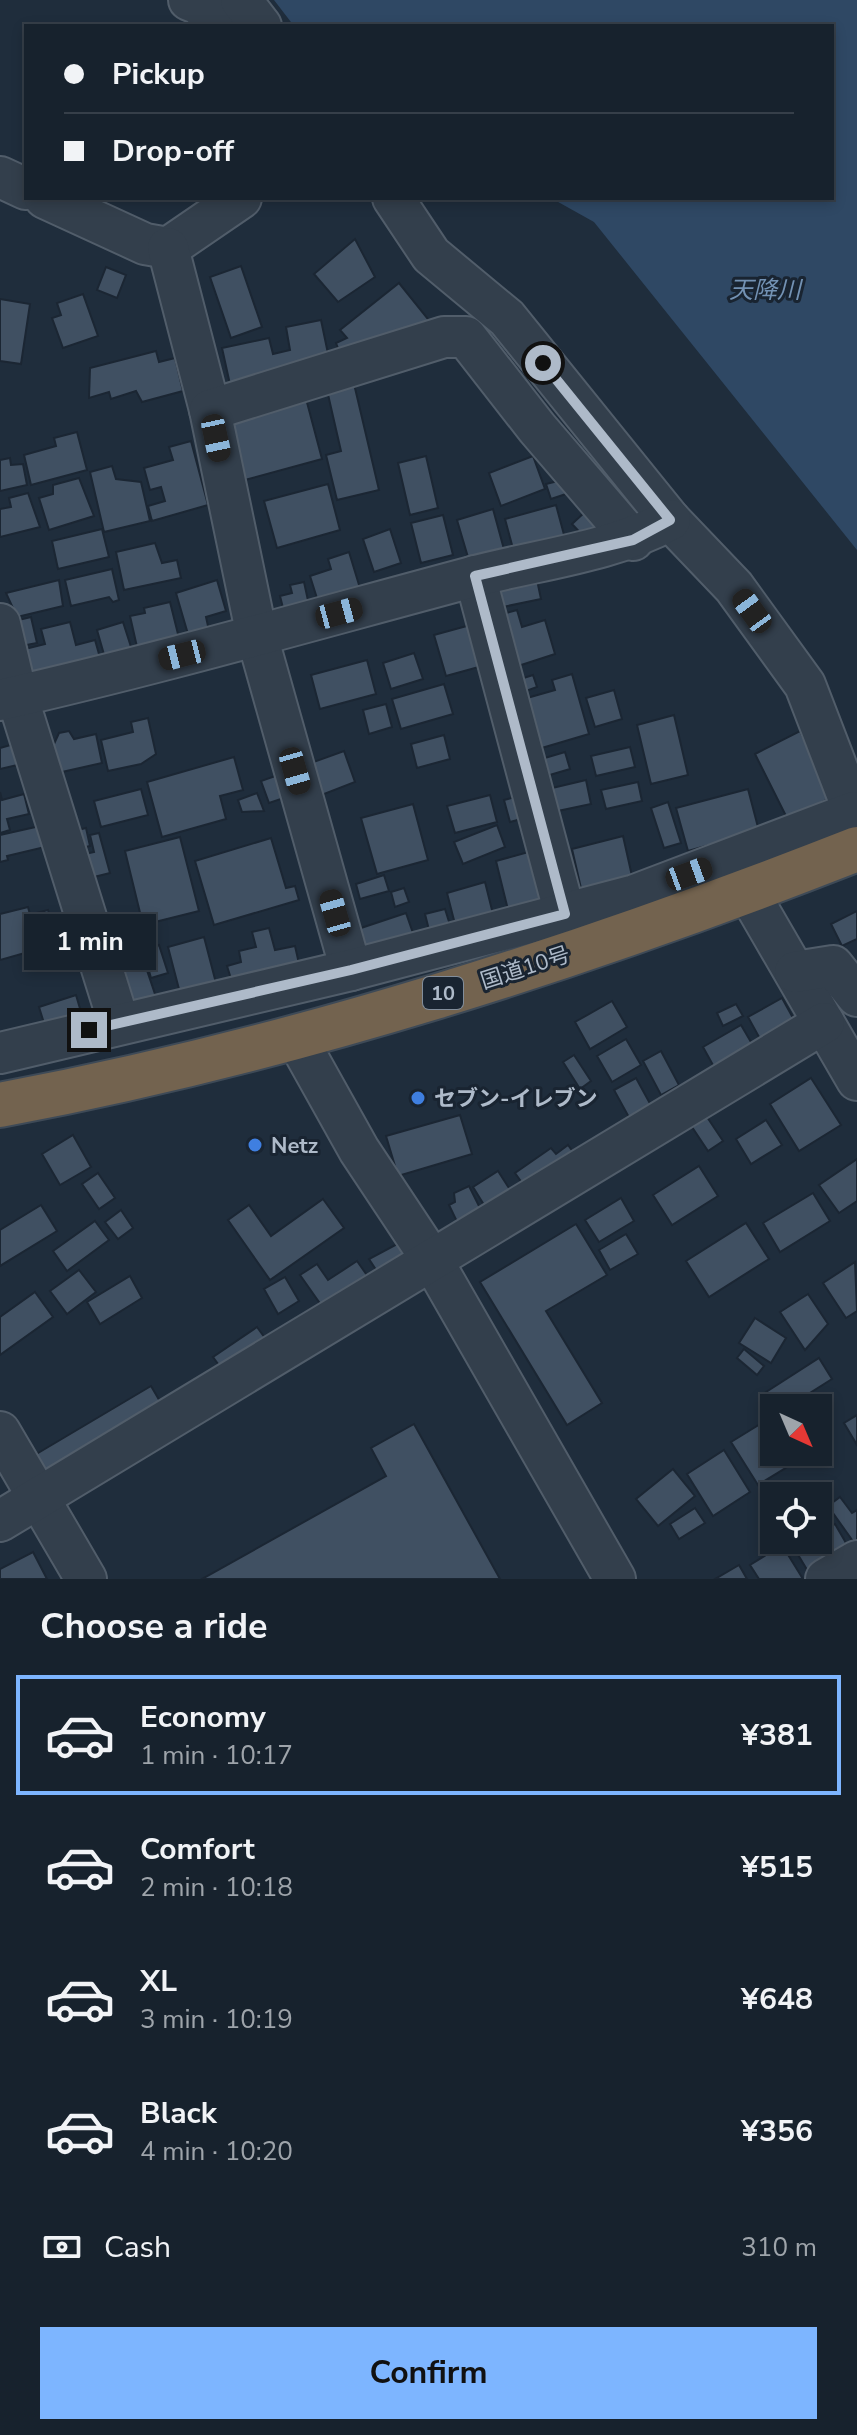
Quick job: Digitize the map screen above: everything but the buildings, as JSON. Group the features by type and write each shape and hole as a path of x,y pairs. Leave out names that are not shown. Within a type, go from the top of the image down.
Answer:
{"highway":[{"name":"国道10号","path":"7,1083 297,1039 748,892 856,827"}],"street":[{"path":"189,0 199,4 218,24"},
{"path":"241,0 259,24"},
{"path":"0,177 24,188"},
{"path":"49,200 145,244 168,248 193,234 238,200"},
{"path":"7,1083 119,1023 351,970 565,914 856,827 805,685 734,587 670,520 507,318 431,255 394,200"},
{"path":"168,248 210,410 257,636 351,970"},
{"path":"210,410 444,337 466,337 537,428 633,540"},
{"path":"8,698 257,636 475,576 633,540 670,520"},
{"path":"475,576 565,914"},
{"path":"0,624 8,698 119,1023"},
{"path":"748,892 857,1080"},
{"path":"795,972 833,966 857,996"},
{"path":"0,1521 824,1023"},
{"path":"297,1039 359,1150 432,1260 615,1579"},
{"path":"0,1432 86,1579"},
{"path":"826,1579 857,1561"}],"water":[{"name":"天降川","path":"274,0 857,0 857,550 594,222 555,200 834,200 834,24 292,24"}],"place":[{"name":"セブン-イレブン","path":"418,1098"},
{"name":"Netz","path":"255,1145"}],"route":[{"path":"89,1030 351,970 565,914 475,576 633,540 670,520 543,363"}]}
